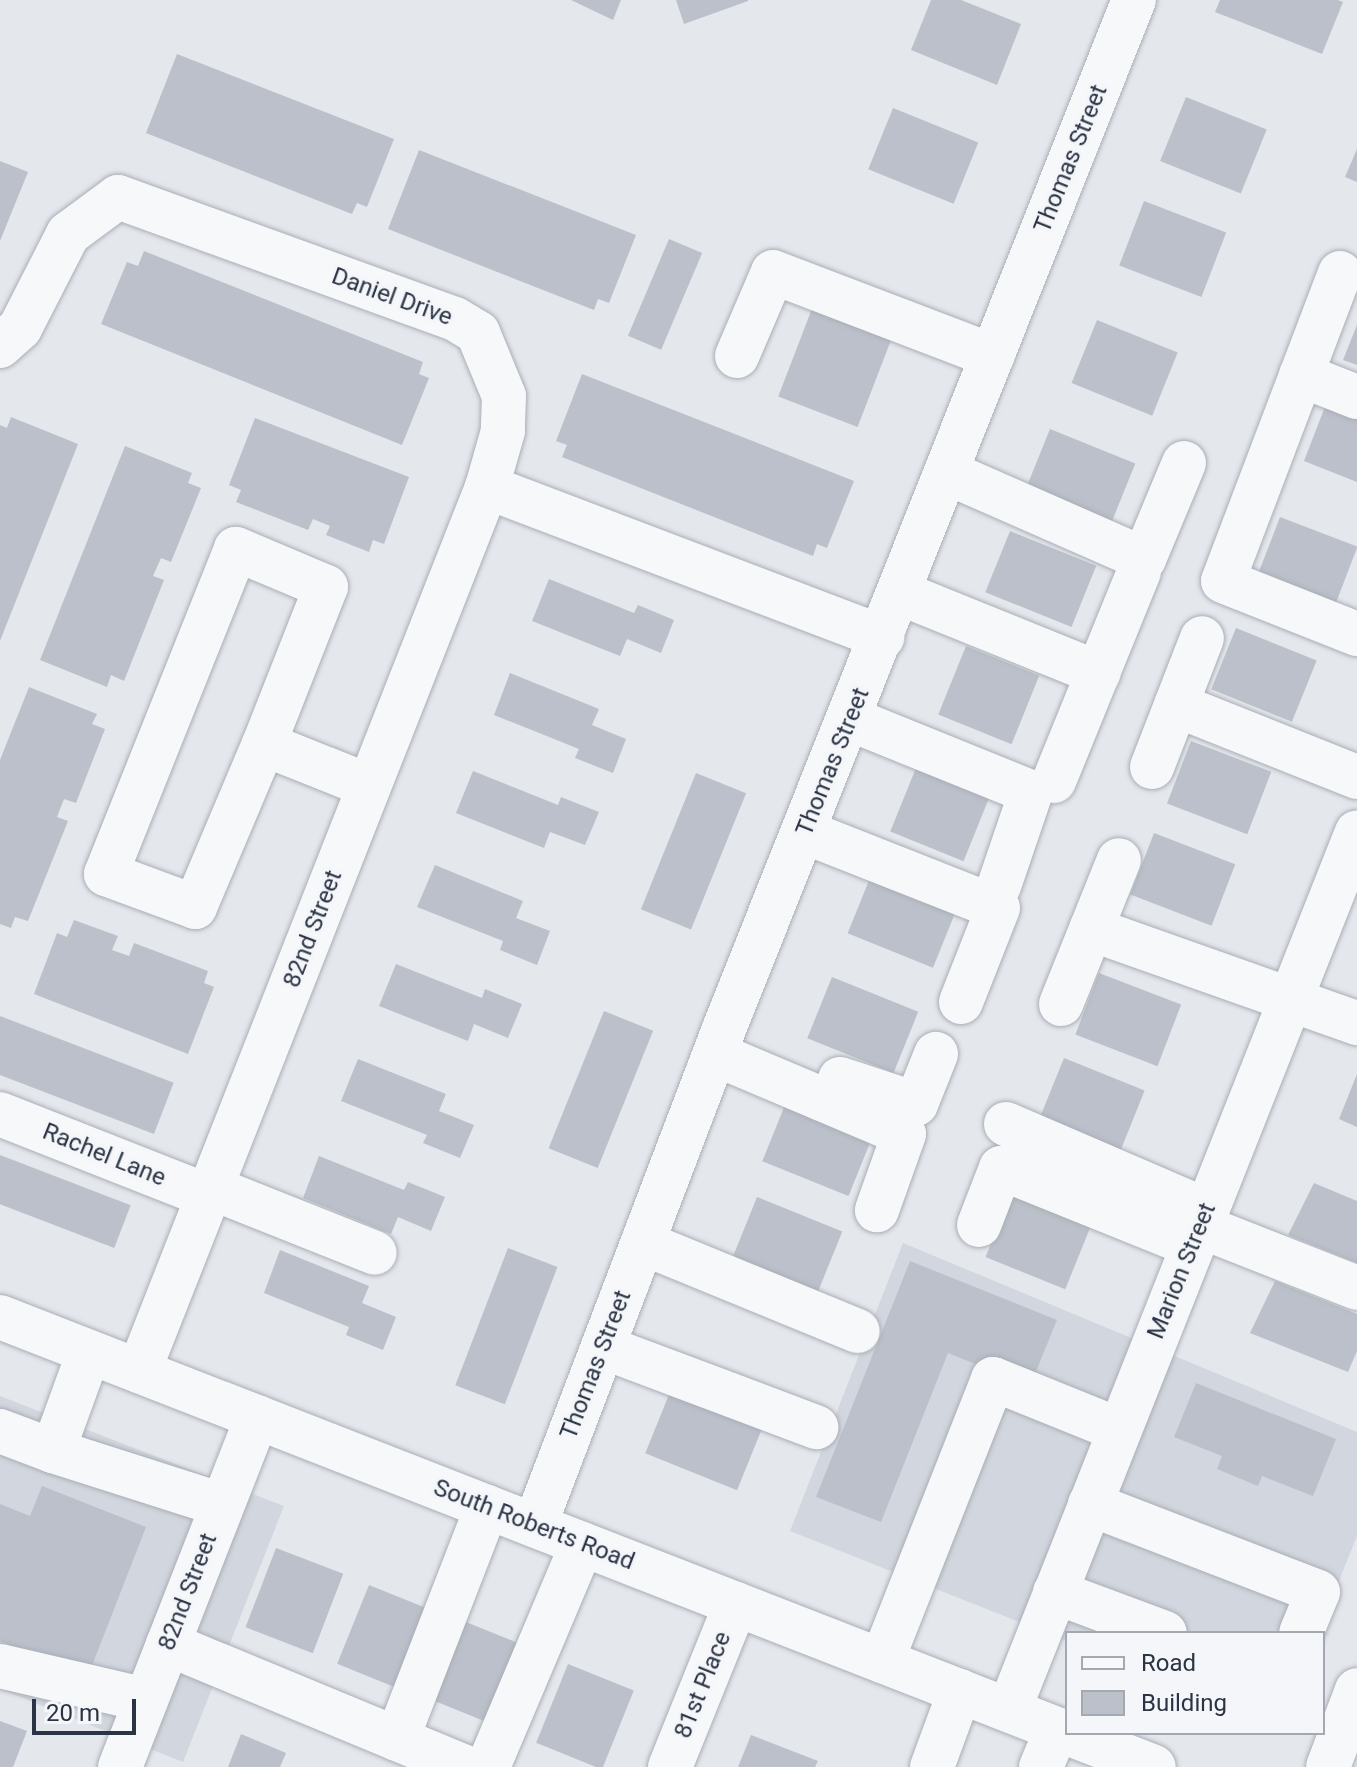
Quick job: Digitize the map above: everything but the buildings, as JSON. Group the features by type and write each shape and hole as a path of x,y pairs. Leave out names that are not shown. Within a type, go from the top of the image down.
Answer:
{"street":[{"name":"Thomas Street","path":"535,1525 720,1041 1134,0"},
{"name":"Daniel Drive","path":"0,346 20,328 68,234 118,197 455,319 478,333 504,396 503,431 487,487"},
{"path":"737,356 773,272 993,356"},
{"path":"1340,273 1223,581 1357,634"},
{"path":"1301,375 1357,397"},
{"path":"946,472 1144,559 1184,463"},
{"path":"487,487 882,637"},
{"name":"82nd Street","path":"139,1371 487,487"},
{"path":"236,549 326,587 264,744 195,907 106,874 236,549"},
{"path":"1054,781 1139,572"},
{"path":"900,593 1098,673"},
{"path":"1152,767 1202,638"},
{"path":"1176,705 1357,777"},
{"path":"850,719 1031,792 999,886"},
{"path":"264,744 369,786"},
{"path":"805,832 998,908 961,1002"},
{"name":"Marion Street","path":"1009,1710 1357,832"},
{"path":"1061,1004 1119,860"},
{"path":"1091,929 1228,981 1292,996 1357,1023"},
{"path":"720,1041 916,1104 936,1054"},
{"path":"720,1041 904,1134 877,1210"},
{"name":"Rachel Lane","path":"0,1114 375,1253"},
{"path":"1006,1124 1200,1227"},
{"path":"979,1225 1001,1168 1200,1227 1357,1288"},
{"path":"643,1243 858,1331"},
{"name":"South Roberts Road","path":"0,1317 1009,1710 1058,1741 1154,1767"},
{"path":"603,1347 816,1427"},
{"path":"53,1451 89,1352"},
{"path":"882,1661 993,1379 1119,1430"},
{"name":"82nd Street","path":"120,1767 257,1417"},
{"path":"0,1431 222,1505"},
{"path":"1090,1504 1318,1592 1302,1631"},
{"path":"397,1739 487,1507"},
{"path":"488,1767 582,1544"},
{"path":"1055,1592 1160,1631"},
{"name":"81st Place","path":"670,1767 736,1604"},
{"path":"168,1644 465,1767"},
{"path":"0,1666 146,1700"},
{"path":"1328,1767 1357,1690"},
{"path":"932,1767 960,1691"}],"shaded area":[{"path":"903,1243 1357,1432 1357,1536 1319,1631 1065,1631 1065,1640 790,1531"},
{"path":"0,1396 284,1506 183,1762 0,1689"}]}
